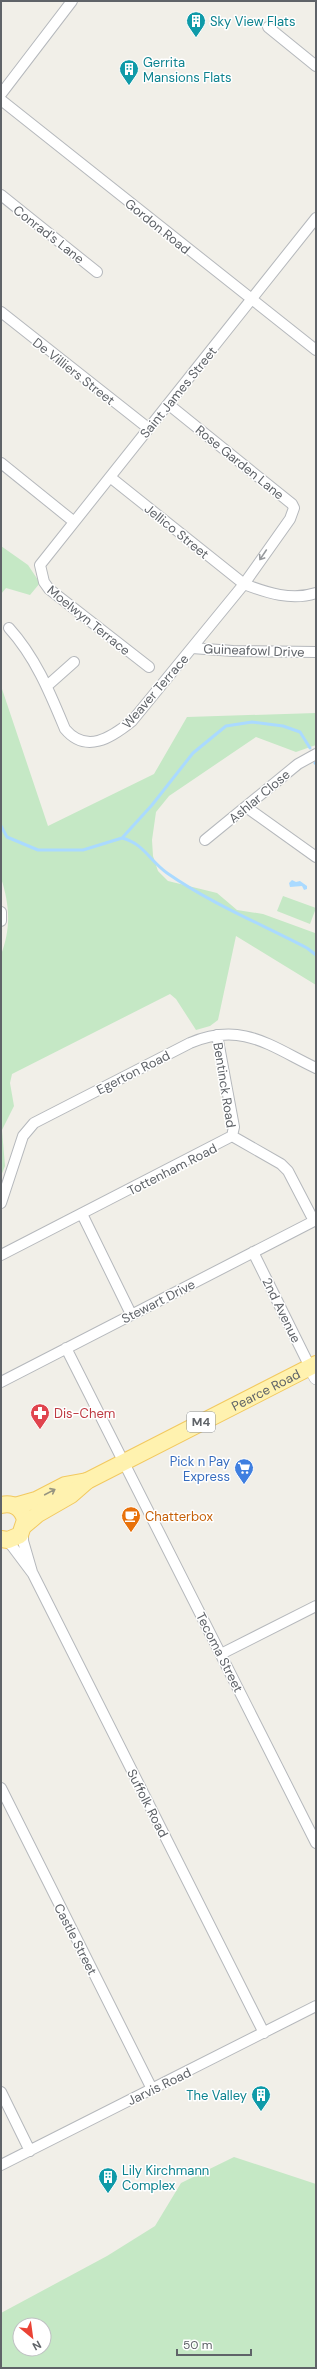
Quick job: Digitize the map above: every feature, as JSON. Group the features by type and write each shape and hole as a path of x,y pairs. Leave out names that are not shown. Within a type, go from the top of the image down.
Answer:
{"main road":[{"name":"Pearce Road","path":"7,1503 36,1500 65,1485 86,1481 314,1370"},
{"name":"Pearce Road","path":"2,1540 14,1539 38,1514 71,1496 86,1481"},
{"name":"Pearce Road","path":"7,1503 22,1512 24,1528"}],"street":[{"path":"1,94 72,1"},
{"path":"268,27 316,66"},
{"name":"Gordon Road","path":"1,100 252,301 316,350"},
{"name":"Conrad's Lane","path":"1,196 98,272"},
{"name":"Saint James Street","path":"40,565 73,521 252,301 316,218"},
{"name":"De Villiers Street","path":"1,312 148,428"},
{"name":"Rose Garden Lane","path":"168,404 292,504 294,508 290,519 244,584"},
{"path":"1,463 73,521"},
{"name":"Jellico Street","path":"110,477 244,584 265,593 280,595 305,596 316,593"},
{"name":"Moelwyn Terrace","path":"40,565 44,582 49,589 149,667"},
{"name":"Weaver Terrace","path":"9,628 24,645 47,686 65,729 73,738 81,742 92,742 121,730 132,721 244,584"},
{"name":"Guineafowl Drive","path":"192,648 233,651 316,652"},
{"path":"47,686 74,662"},
{"name":"Ashlar Close","path":"205,840 298,764 316,754"},
{"path":"246,807 316,858"},
{"path":"1,912 1,921"},
{"name":"Egerton Road","path":"1,1203 23,1136 34,1123 190,1042 217,1034 245,1035 316,1068"},
{"name":"Bentinck Road","path":"217,1034 234,1127 232,1136"},
{"path":"232,1136 281,1164 288,1171 315,1220"},
{"name":"Tottenham Road","path":"1,1255 232,1136"},
{"path":"82,1214 131,1314"},
{"name":"Stewart Drive","path":"1,1382 315,1220"},
{"name":"2nd Avenue","path":"253,1252 314,1370"},
{"name":"Tecoma Street","path":"66,1348 316,1843"},
{"name":"Suffolk Road","path":"24,1528 23,1541 31,1562 33,1574"},
{"name":"Suffolk Road","path":"2,1540 12,1546 33,1574 264,2033"},
{"path":"221,1654 316,1606"},
{"name":"Castle Street","path":"1,1788 152,2089"},
{"name":"Jarvis Road","path":"1,2165 316,2006"},
{"path":"1,2092 30,2151"}],"green space":[{"path":"1,546 28,565 40,583 30,595 6,588 1,594"},
{"path":"1,686 48,826 154,774 187,717 316,713 316,745 296,752 256,737 169,796 156,812 152,840 153,856 158,871 168,881 217,893 237,910 263,914 315,933 316,985 236,936 218,1020 210,1026 196,1030 176,999 170,994 12,1074 10,1083 14,1106 2,1130 5,1166 1,1176 1,955 8,926 8,908 1,878"},
{"path":"283,896 316,908 310,924 277,911"},
{"path":"234,2157 316,2184 316,2368 1,2368 1,2313 107,2256 155,2226 181,2183"}],"water":[{"path":"292,880 296,882 300,881 307,886 307,889 304,890 302,886 290,887 289,883"}],"waterway":[{"path":"1,826 7,837 38,850 83,850 122,838 152,805 193,753 226,726 252,722 283,726 300,732 310,748"},
{"path":"122,838 136,844 161,868 183,884 218,904 307,948 316,955"}],"place":[{"name":"Sky View Flats","path":"196,38"},
{"name":"Gerrita Mansions Flats","path":"129,86"},
{"name":"Dis-Chem","path":"40,1430"},
{"name":"Pick n Pay Express","path":"244,1485"},
{"name":"Chatterbox","path":"131,1533"},
{"name":"The Valley","path":"261,2112"},
{"name":"Lily Kirchmann Complex","path":"108,2194"}]}
